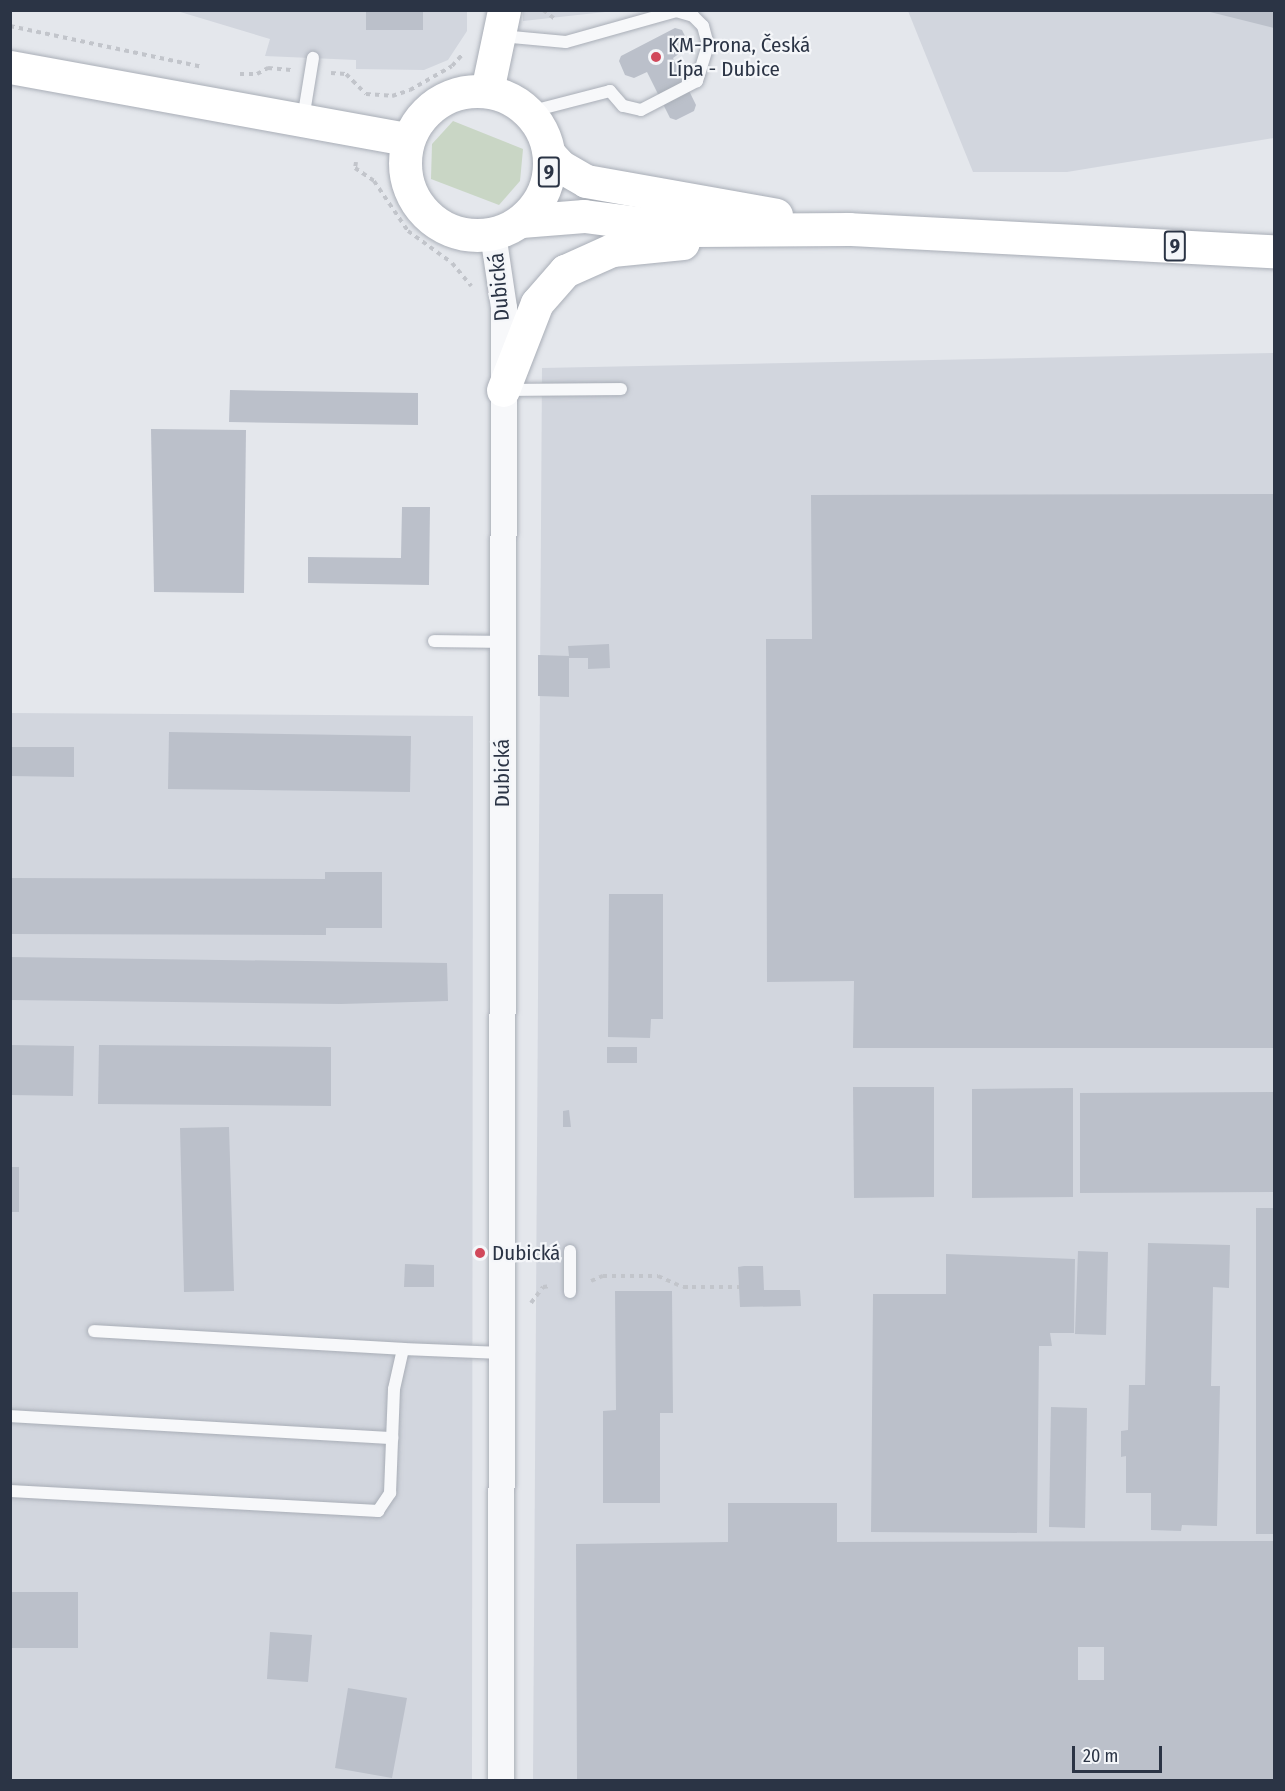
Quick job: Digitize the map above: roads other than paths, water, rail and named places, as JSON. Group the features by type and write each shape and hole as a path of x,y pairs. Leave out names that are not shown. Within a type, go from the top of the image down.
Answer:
{"main road":[{"path":"488,91 502,23"},
{"path":"10,68 408,139"},
{"name":"9","path":"507,227 541,198 549,154 542,131 529,112 510,98 488,91 471,90 439,100 426,110 408,139 406,177 423,211 434,222 462,234 584,216 694,230 849,229 1275,251"},
{"name":"9","path":"549,154 573,176 599,185 849,229"},
{"path":"503,390 537,303 549,286 579,262 612,250 849,229"}],"street":[{"name":"Dubická","path":"501,1780 503,390 507,227"}],"lane":[{"path":"502,23 566,42 676,11 693,16 703,26 708,45 697,81 641,110 622,106 610,91 529,112"},
{"path":"303,119 313,58"},
{"path":"503,390 621,389"},
{"path":"434,641 503,642"},
{"path":"570,1251 570,1289"},
{"path":"94,1331 502,1353"},
{"path":"10,1491 378,1511 390,1494 393,1389 403,1349"},
{"path":"10,1416 392,1438"}],"place":[{"name":"KM-Prona, Česká Lípa - Dubice","path":"656,57"},
{"name":"Dubická","path":"480,1253"}]}
